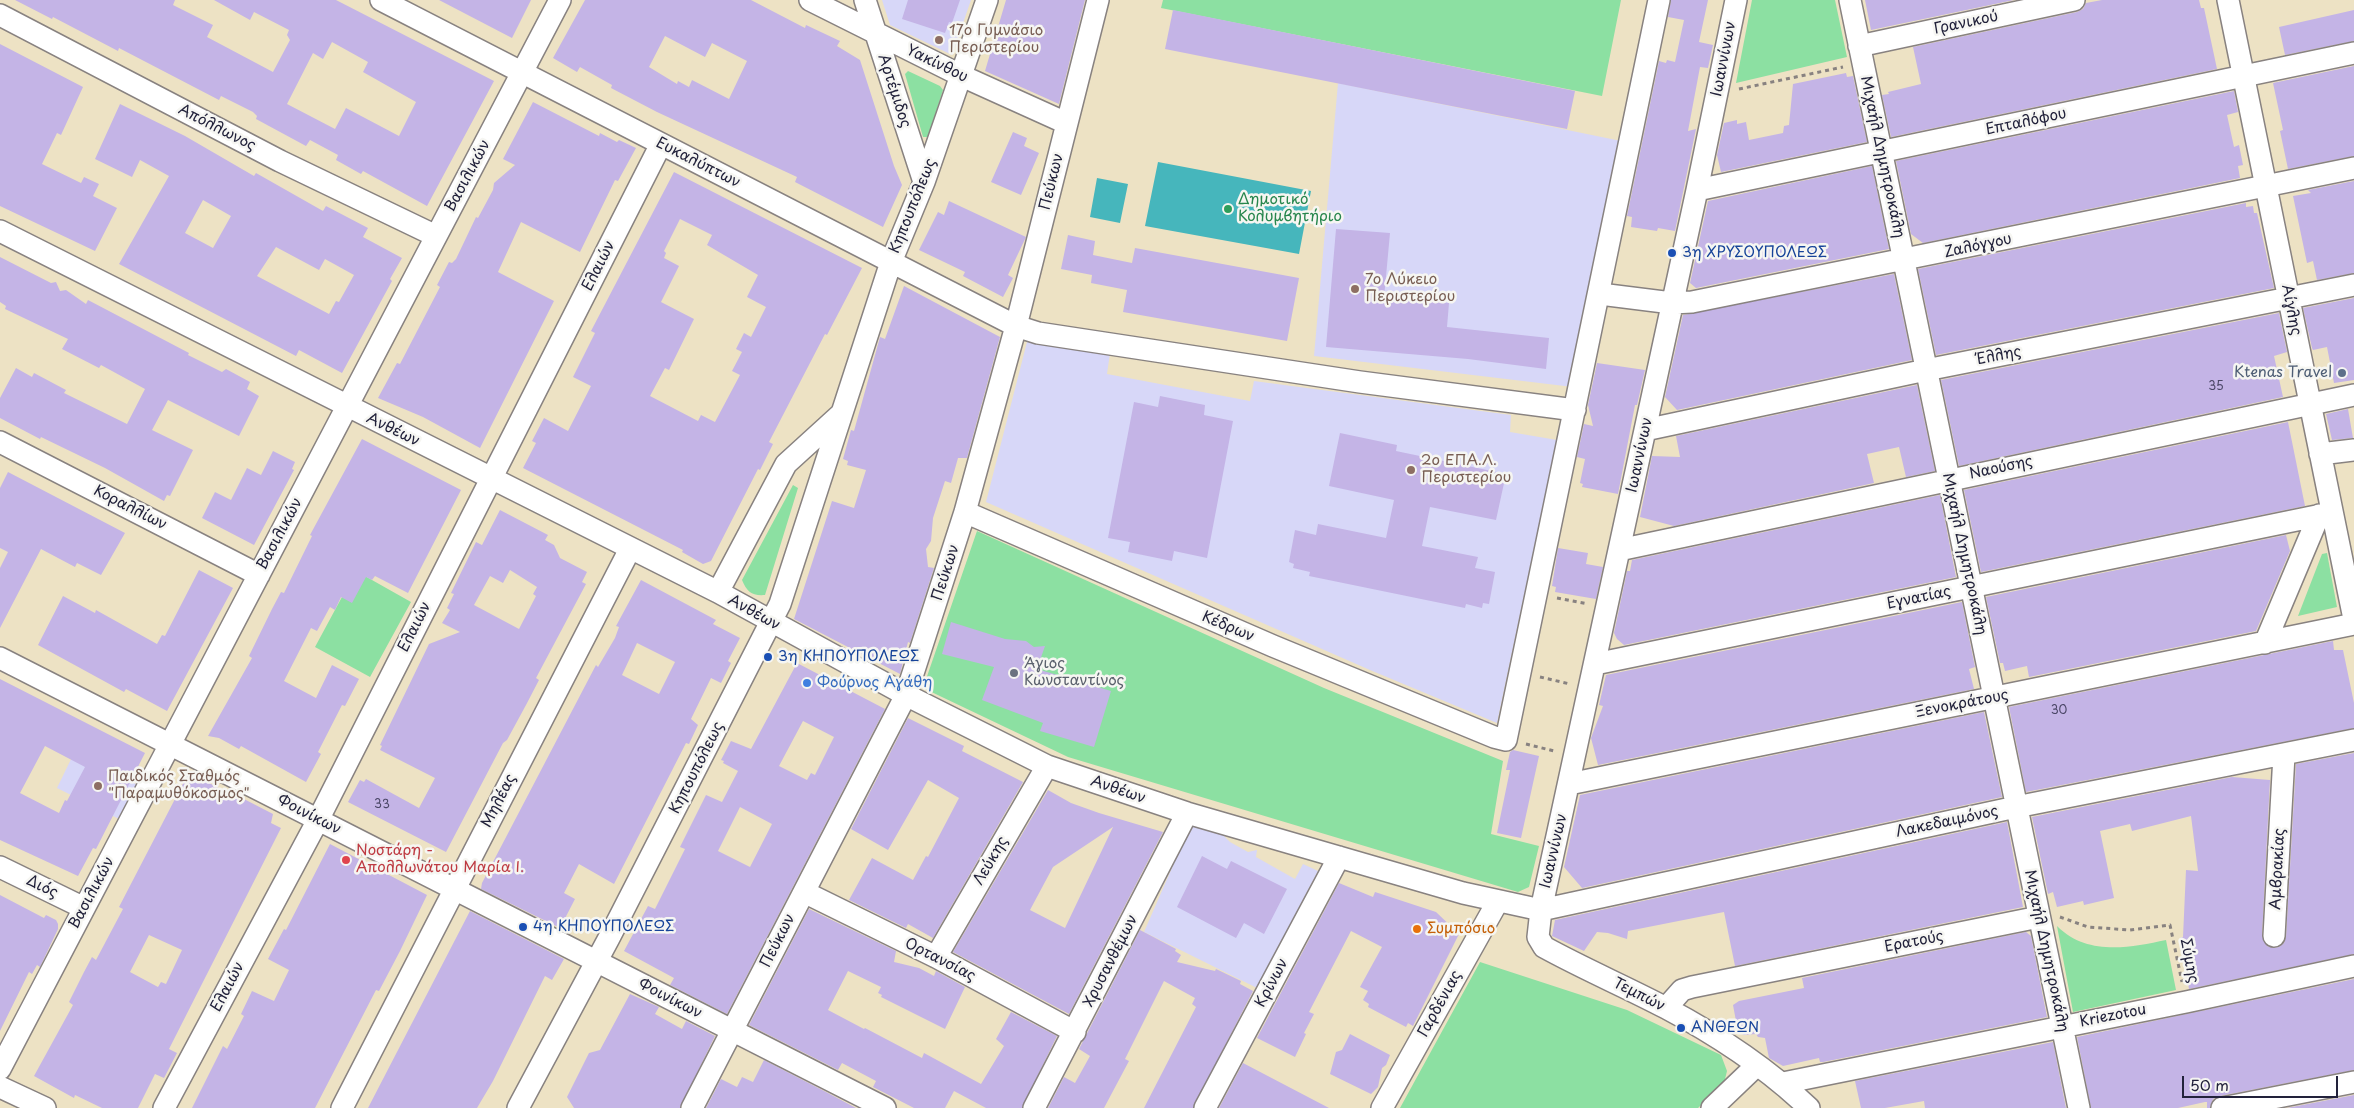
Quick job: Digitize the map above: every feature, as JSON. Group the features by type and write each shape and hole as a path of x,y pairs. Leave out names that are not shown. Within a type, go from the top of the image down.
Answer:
{"street":[{"name":"Ευκαλύπτων","path":"381,0 1016,326 1038,333 1253,366 1575,410"},
{"name":"Βασιλικών","path":"0,1069 560,0"},
{"name":"Υακίνθου","path":"810,0 962,76 1066,123"},
{"name":"Αρτέμιδος","path":"865,0 924,182"},
{"name":"Κηπουπόλεως","path":"518,1108 772,623 780,604 891,262 924,182 987,0"},
{"name":"Πεύκων","path":"692,1108 906,695 965,512 1016,326 1066,123 1076,95 1098,0"},
{"path":"1500,738 1520,673 1600,294 1659,0"},
{"name":"Ιωαννίνων","path":"1541,910 1620,550 1736,0"},
{"name":"Μιχαήλ Δημητροκάλη","path":"1850,0 2079,1108"},
{"name":"Γρανικού","path":"1861,54 2074,0"},
{"name":"Αίγλης","path":"2228,0 2320,454 2325,514 2354,619"},
{"name":"Απόλλωνος","path":"0,16 280,160 436,236"},
{"name":"Επταλόφου","path":"1697,190 2244,77 2354,52"},
{"name":"Ελαιών","path":"164,1108 318,820 661,144"},
{"name":"Ζαλόγγου","path":"1600,294 1672,303 1692,302 1903,261 2354,168"},
{"name":"Ανθέων","path":"0,231 718,592 906,695 1047,766 1187,813 1463,893 1541,910"},
{"name":"Έλλης","path":"1645,430 1926,370 2354,285"},
{"name":"Ναούσης","path":"1620,550 1948,479 2354,395"},
{"name":"Κηπουπόλεως","path":"718,592 786,464 842,413"},
{"name":"Κοραλλίων","path":"0,442 259,574"},
{"path":"2320,454 2354,450"},
{"name":"Κέδρων","path":"965,512 1272,646 1500,738"},
{"path":"2265,642 2325,514"},
{"name":"Εγνατίας","path":"1595,664 2325,514"},
{"name":"Μηλέας","path":"342,1108 630,549"},
{"name":"Ξενοκράτους","path":"1569,784 2354,624"},
{"name":"Φοινίκων","path":"0,658 732,1030 862,1103 886,1108"},
{"name":"Λακεδαιμόνος","path":"1541,910 2016,807 2354,740"},
{"name":"Αμβρακίας","path":"2274,936 2284,755"},
{"name":"Λεύκης","path":"936,957 1047,766"},
{"name":"Χρυσανθέμων","path":"1034,1108 1187,813"},
{"name":"Κρίνων","path":"1205,1108 1339,857"},
{"name":"Διός","path":"0,867 84,908"},
{"name":"Ορτανσίας","path":"804,892 936,957 1075,1032"},
{"name":"Γαρδένιας","path":"1382,1108 1498,901"},
{"name":"Τεμπών","path":"1541,910 1538,937 1544,947 1666,1008 1783,1083 1809,1108"},
{"name":"Ερατούς","path":"1666,1008 1682,990 1692,987 2039,917"},
{"name":"Kriezotou","path":"1783,1083 2186,1002 2354,966"},
{"path":"1712,1108 1757,1065"},
{"path":"2222,1108 2354,1082"},
{"path":"0,1088 44,1108"}],"path":[{"path":"1756,85 1861,54"},
{"path":"1536,595 1607,607"},
{"path":"1520,673 1590,688"},
{"path":"1500,738 1575,756"},
{"name":"Σύμης","path":"2039,917 2059,916 2088,927 2130,930 2170,925 2186,1002"}],"shaded area":[{"name":"17ο Γυμνάσιο Περιστερίου","path":"882,0 971,0 952,55 890,25"},
{"path":"1338,83 1621,141 1573,387 1314,356"},
{"path":"1028,338 1110,353 1107,374 1250,401 1254,381 1511,415 1510,432 1557,440 1497,723 1370,670 986,502"},
{"name":"Παιδικός Σταθμός \"Παραμυθόκοσμος\"","path":"74,753 138,785 121,820 57,788"},
{"path":"1192,822 1222,834 1230,842 1248,852 1257,850 1256,857 1295,879 1303,864 1318,871 1257,988 1144,932"}],"green space":[{"path":"1163,0 1621,0 1602,96 1161,8"},
{"path":"1752,0 1835,0 1847,57 1736,83"},
{"path":"908,71 940,86 943,90 928,137 923,137 905,74"},
{"path":"793,485 798,488 765,595 753,594 746,588 742,580"},
{"path":"977,531 1324,688 1503,761 1491,834 1539,846 1529,887 1518,892 1068,757 923,688"},
{"path":"2327,553 2337,607 2298,616 2322,554"},
{"path":"356,571 411,602 370,677 315,647"},
{"path":"2057,926 2069,936 2095,946 2123,947 2166,940 2176,990 2073,1012"},
{"path":"1480,962 1627,1010 1721,1055 1727,1071 1724,1083 1698,1108 1400,1108"}],"water":[{"name":"Δημοτικό Κολυμβητήριο","path":"1158,162 1311,191 1299,254 1145,226"},
{"path":"1097,178 1128,184 1120,223 1090,217"}],"building":[{"path":"15,0 175,0 173,5 213,25 207,37 273,72 290,40 287,35 289,30 254,12 250,20 214,0 336,0 494,81 427,206 363,171 361,174 336,160 338,155 310,140 306,146 256,119 257,116 253,112 221,96 219,100 119,48 118,51 53,17 52,19","holes":["332,42 368,62 363,72 416,102 399,136 346,108 335,129 287,104 313,53 323,59"]},
{"path":"439,0 531,0 512,38"},
{"path":"585,0 751,0 805,28 806,25 840,41 837,46 860,60 894,166 902,185 883,227 795,182 797,177 657,112 611,88 612,85 580,67 577,72 553,58","holes":["665,36 705,57 712,43 747,61 729,99 692,80 689,87 678,81 677,84 649,67"]},
{"path":"908,0 960,0 952,23 949,22 945,33 902,19"},
{"path":"1006,0 1085,0 1059,104 985,71"},
{"path":"1671,0 1708,0 1699,42 1713,45 1708,68 1700,67 1688,131 1696,129 1675,231 1658,228 1657,231 1631,227 1632,217 1627,216 1659,61 1666,63 1667,60 1675,62 1684,20 1668,17"},
{"path":"1865,0 2014,0 1871,30"},
{"path":"2102,0 2199,0 2201,8 2204,8 2217,69 1891,137 1882,95 1921,84 1913,47 2077,12 2083,9 2086,3"},
{"path":"1173,10 1575,91 1567,129 1165,49"},
{"path":"2354,10 2354,41 2285,55 2279,27"},
{"path":"0,44 83,87 61,135 57,133 42,164 81,183 84,177 99,184 93,196 117,208 95,251 0,206"},
{"path":"2354,66 2354,156 2288,169 2280,131 2283,130 2273,83"},
{"path":"1846,73 1847,77 1853,76 1867,142 1721,172 1717,155 1724,123 1737,120 1737,124 1746,122 1749,140 1783,133 1784,126 1789,125 1793,84"},
{"path":"2234,91 2238,112 2227,115 2234,147 2239,145 2243,165 2238,166 2240,178 1923,243 1911,234 1896,161"},
{"path":"533,102 599,136 600,133 617,142 619,140 636,148 618,181 615,180 580,252 521,222 498,272 554,301 480,448 423,417 378,398 397,363 400,364 440,287 437,285 449,262 452,263 456,259 476,217 478,218 493,190 494,183 515,165 503,159"},
{"path":"120,104 185,136 254,176 256,173 323,211 326,206 368,228 363,237 402,258 390,279 392,281 342,373 299,350 296,356 119,264 169,176 140,160 132,177 95,159","holes":["203,200 231,216 213,248 185,233","276,247 319,270 325,259 354,275 339,302 336,301 329,314 257,276"]},
{"path":"1013,132 1027,138 1024,146 1039,153 1021,195 991,182"},
{"path":"1872,166 1889,249 1696,288 1690,283 1708,201"},
{"path":"674,172 862,268 827,335 825,334 769,442 773,444 760,470 758,469 711,561 703,564 682,552 683,550 523,468 536,443 532,441 544,418 568,431 591,386 573,377 595,333 591,331","holes":["680,219 712,235 707,245 758,275 747,297 766,307 751,337 744,333 736,349 742,352 732,371 740,375 715,422 701,415 698,421 650,396 665,368 669,370 694,319 661,302 679,266 664,258 666,253 664,251"]},
{"path":"2354,181 2354,273 2317,280 2313,261 2307,263 2293,196 2311,193 2308,190"},
{"path":"949,201 1026,237 1008,275 1013,278 1003,297 963,276 965,272 919,250 938,212 944,215"},
{"path":"2246,203 2246,207 2253,206 2254,213 2257,213 2274,288 1936,355 1918,269"},
{"name":"7ο Λύκειο Περιστερίου","path":"1336,229 1390,233 1384,298 1449,303 1447,327 1549,338 1546,369 1468,359 1326,347"},
{"path":"1068,235 1095,241 1093,255 1132,263 1135,248 1299,278 1287,341 1123,312 1127,290 1091,283 1092,275 1061,269"},
{"path":"0,257 51,283 56,282 60,291 66,290 86,304 88,300 222,372 226,369 250,382 247,389 259,396 239,436 168,400 152,430 193,450 170,496 167,495 164,501 105,468 41,437 40,439 0,418 0,398 16,368 32,377 34,373 66,390 64,393 127,424 145,389 101,365 99,368 62,349 68,339 5,309 6,306 0,302"},
{"path":"1894,274 1912,360 1677,410 1665,397 1683,315"},
{"path":"904,286 1000,337 967,458 958,458 951,483 945,481 933,518 931,541 926,549 928,567 934,568 910,643 908,642 900,674 794,619 832,501 854,508 866,470 847,465 848,461 843,459 851,430 854,431 880,337 885,339"},
{"path":"2354,298 2354,380 2334,383 2327,347 2313,350 2303,308"},
{"path":"2279,313 2287,352 2274,356 2283,397 1959,466 1941,380"},
{"path":"1597,363 1645,370 1637,405 1635,405 1618,494 1582,487 1583,484 1580,483 1585,459 1577,457 1584,424 1593,426 1588,405"},
{"path":"1917,385 1935,471 1906,477 1899,447 1867,454 1874,483 1674,526 1640,517 1652,456 1680,457 1676,436"},
{"path":"1160,396 1205,405 1204,415 1233,421 1207,558 1174,551 1172,561 1128,552 1130,542 1108,538 1134,402 1158,407"},
{"path":"2348,409 2353,438 2332,440 2326,414"},
{"path":"2288,422 2305,506 1981,572 1964,490"},
{"path":"1340,433 1397,445 1396,451 1506,474 1496,520 1430,507 1422,546 1478,557 1475,568 1495,572 1489,604 1483,603 1482,608 1466,604 1465,608 1309,576 1310,572 1293,568 1294,564 1289,562 1295,530 1316,535 1318,524 1386,538 1394,500 1329,486"},
{"path":"362,439 461,490 408,593 375,576 372,580 366,577 352,603 341,597 335,610 330,607 317,631 311,628 284,681 316,698 332,665 359,679 345,706 342,705 318,752 321,754 306,782 241,746 239,749 219,738 208,736 252,658 249,656 272,609 281,592 284,593 312,536 310,535"},
{"path":"273,451 295,462 292,469 294,470 254,545 202,518 215,492 231,500 247,468 261,475"},
{"path":"8,472 125,533 101,575 77,563 75,567 41,549 0,628 0,568 8,552 0,548 0,488"},
{"path":"1940,495 1956,577 1624,645 1617,639 1614,633 1627,571 1630,571 1632,560"},
{"path":"500,510 548,535 545,540 554,545 560,558 587,572 582,582 586,584 536,678 539,680 526,705 507,740 503,743 446,852 348,802 360,780 364,782 366,779 419,808 435,778 380,750 382,746 380,745 429,644 460,632 442,623 450,610 447,608 454,594 451,593 476,542 482,545","holes":["510,570 537,587 533,594 536,596 519,629 474,605 490,576 503,583"]},
{"path":"2286,535 2290,551 2256,631 2029,677 2027,666 2005,671 2003,663 2000,663 1986,597"},
{"path":"1558,548 1588,553 1586,564 1603,567 1596,599 1555,592 1556,587 1552,586"},
{"path":"199,570 233,588 167,711 126,689 124,692 38,645 63,596 95,613 96,610 157,644 162,635 165,636"},
{"path":"641,580 716,620 713,624 740,638 728,661 731,663 721,683 711,678 691,719 698,725 689,744 686,743 614,884 579,864 564,893 575,899 560,928 481,889 482,883 596,665 598,667 615,638 619,627 616,626","holes":["637,643 675,662 659,694 622,675"]},
{"path":"1962,602 1975,667 1969,669 1974,689 1598,765 1591,738 1603,706 1599,705 1606,675"},
{"path":"951,622 1005,639 1026,641 1034,647 1045,646 1037,669 1111,691 1094,747 1040,731 1043,723 982,700 994,667 942,654"},
{"path":"2333,641 2334,650 2343,650 2354,703 2354,728 2026,792 2009,707"},
{"path":"797,663 885,709 727,1014 670,985 674,978 624,951 648,906 655,909 685,849 680,847 706,795 722,802 738,771 721,760 731,741 751,749","holes":["803,721 834,737 815,775 811,773 807,780 779,766","740,807 772,824 750,867 718,851"]},
{"path":"0,679 145,753 96,849 93,848 78,876 0,840","holes":["45,746 85,767 59,813 20,793"]},
{"path":"1984,712 2002,797 1582,888 1564,867 1580,795"},
{"path":"908,718 964,746 962,751 1023,782 933,938 908,924 906,928 849,900 872,858 913,880 926,856 928,857 959,798 928,780 888,850 851,829"},
{"path":"1513,750 1539,756 1521,838 1497,833 1510,770 1506,770 1510,752"},
{"path":"2354,753 2354,954 2189,989 2180,938 2183,937 2186,870 2198,871 2191,816 2132,831 2130,824 2100,831 2114,898 2084,905 2083,901 2057,907 2053,892 2048,894 2032,817 2232,777 2270,780 2262,936 2267,946 2279,947 2284,943 2286,937 2296,764"},
{"path":"189,772 235,797 242,798 273,814 271,823 281,828 169,1049 177,1053 164,1078 155,1074 138,1108 102,1108 75,1095 74,1098 34,1076 73,1005 69,1002 84,972 92,957 96,960 123,909 119,907","holes":["149,935 182,950 166,984 161,982 158,987 130,972"]},
{"path":"1048,790 1071,803 1163,832 1069,1014 953,952","holes":["1113,827 1065,928 1030,910 1053,867"]},
{"path":"2007,822 2023,907 1735,966 1724,912 1628,931 1627,939 1608,933 1597,932 1584,951 1552,936 1555,920"},
{"path":"330,844 427,895 400,951 379,991 376,990 315,1108 192,1108 223,1046 227,1049 244,1016 241,1014 252,991 274,1001 289,970 268,959 284,929 286,930"},
{"path":"1202,856 1227,869 1231,861 1287,889 1264,934 1244,923 1236,938 1177,907"},
{"path":"1339,883 1373,897 1375,892 1436,912 1459,934 1413,1026 1408,1023 1406,1027 1368,1007 1369,1004 1363,1000 1368,991 1360,987 1382,947 1351,931 1309,1012 1314,1014 1295,1057 1257,1038"},
{"path":"0,895 44,918 46,915 56,920 58,929 40,967 37,965 32,974 29,972 0,1031"},
{"path":"809,909 896,951 894,962 919,968 934,976 936,971 965,987 945,1029 881,997 882,995 878,993 881,987 848,971 828,1010 864,1029 922,1058 924,1053 981,1084 1004,1046 996,1039 1011,1012 1057,1036 1022,1108 986,1108 954,1091 945,1108 914,1108 873,1087 876,1081 842,1063 838,1070 749,1025"},
{"path":"470,911 564,959 552,980 545,976 493,1081 477,1108 368,1108"},
{"path":"1140,930 1176,949 1175,951 1181,955 1177,962 1215,971 1216,969 1241,981 1240,984 1253,991 1193,1108 1144,1108 1196,1007 1192,1004 1195,998 1164,981 1125,1059 1129,1061 1104,1108 1048,1108 1064,1077 1075,1083 1090,1056 1079,1049"},
{"path":"2026,932 2031,936 2047,1017 1823,1062 1820,1062 1819,1058 1783,1066 1769,1058 1765,1038 1758,1037 1756,1034 1744,1035 1738,1032 1733,1005 1739,1001 1804,988 1802,978"},
{"path":"2354,979 2354,1070 2220,1096 2213,1099 2210,1108 2207,1108 2207,1102 2205,1102 2178,1108 2091,1108 2077,1037"},
{"path":"630,994 659,1007 655,1014 682,1029 686,1021 715,1036 680,1108 574,1108 567,1097 589,1053 600,1050"},
{"path":"1350,1034 1390,1055 1386,1065 1382,1068 1378,1087 1371,1094 1330,1074 1336,1052 1342,1050"},
{"path":"2053,1042 2066,1108 1925,1108 1924,1101 1885,1108 1861,1108 1855,1081"},
{"path":"764,1060 856,1108 706,1108 721,1079 737,1087 742,1077 753,1082"},
{"path":"1243,1063 1329,1108 1219,1108"},
{"path":"2354,1095 2354,1108 2287,1108"}],"place":[{"name":"17ο Γυμνάσιο Περιστερίου","path":"939,40"},
{"name":"Δημοτικό Κολυμβητήριο","path":"1228,209"},
{"name":"3η ΧΡΥΣΟΥΠΟΛΕΩΣ","path":"1672,253"},
{"name":"7ο Λύκειο Περιστερίου","path":"1355,289"},
{"name":"Ktenas Travel","path":"2342,373"},
{"name":"2ο ΕΠΑ.Λ. Περιστερίου","path":"1411,470"},
{"name":"3η ΚΗΠΟΥΠΟΛΕΩΣ","path":"768,657"},
{"name":"Άγιος Κωνσταντίνος","path":"1014,673"},
{"name":"Φούρνος Αγάθη","path":"807,683"},
{"name":"Παιδικός Σταθμός \"Παραμυθόκοσμος\"","path":"98,786"},
{"name":"Νοστάρη - Απολλωνάτου Μαρία Ι.","path":"346,860"},
{"name":"4η ΚΗΠΟΥΠΟΛΕΩΣ","path":"523,927"},
{"name":"Συμπόσιο","path":"1417,929"},
{"name":"ΑΝΘΕΩΝ","path":"1681,1028"}]}
